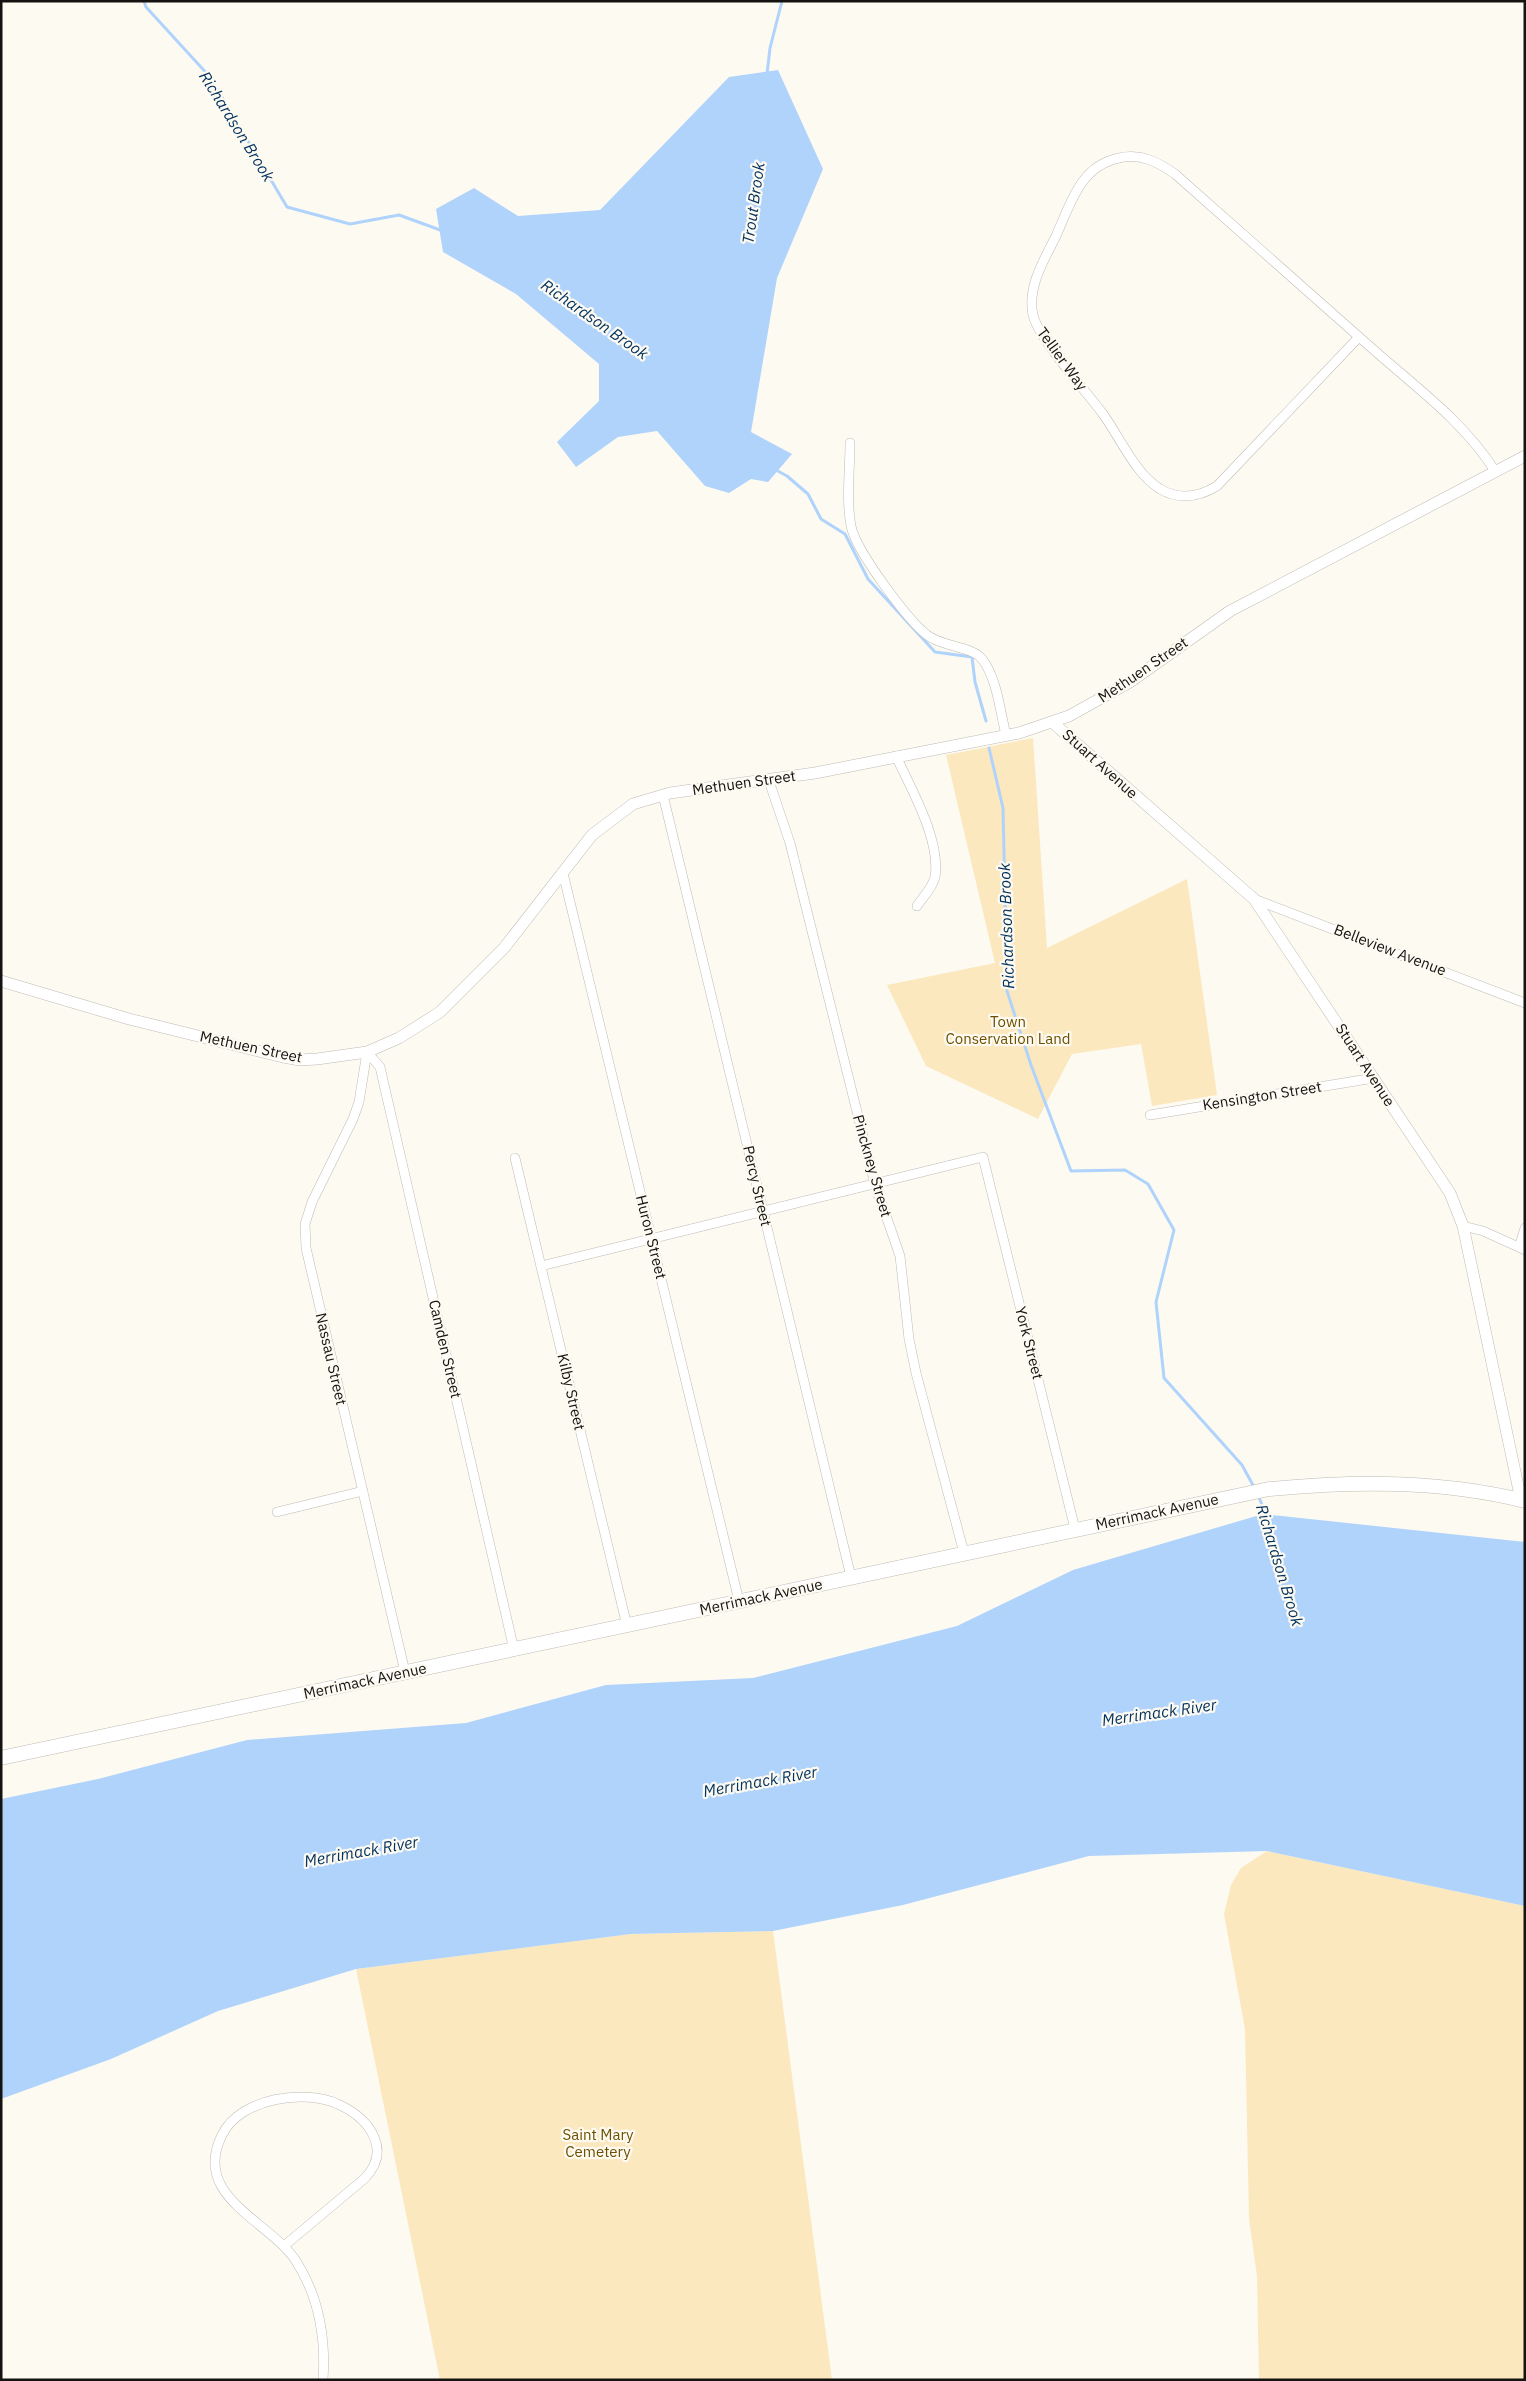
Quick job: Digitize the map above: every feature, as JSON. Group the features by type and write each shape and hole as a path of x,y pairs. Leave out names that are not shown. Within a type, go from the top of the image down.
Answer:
{"main road":[{"name":"Merrimack Avenue","path":"1,1758 1268,1489 1386,1482 1448,1486 1523,1500"}],"street":[{"name":"Tellier Way","path":"1359,337 1217,486 1200,495 1180,495 1160,488 1148,480 1137,467 1104,416 1036,326 1032,307 1033,294 1040,269 1084,180 1099,164 1126,156 1141,157 1158,162 1175,174 1359,337 1468,435 1496,471"},
{"path":"850,442 851,527 858,545 893,596 928,636 946,645 973,652 980,656 989,671 1006,735"},
{"name":"Methuen Street","path":"1,981 129,1019 300,1060 367,1052 384,1047 415,1029 454,999 504,948 592,835 633,804 663,795 769,780 1006,735 1052,722 1091,706 1130,682 1230,611 1525,456"},
{"name":"Stuart Avenue","path":"1052,722 1254,899 1450,1193 1463,1226 1523,1500"},
{"path":"896,756 924,814 932,842 935,877 917,906"},
{"name":"Pinckney Street","path":"769,780 790,843 875,1184 900,1256 909,1339 916,1373 964,1553"},
{"name":"Percy Street","path":"663,795 851,1577"},
{"name":"Huron Street","path":"563,873 739,1601"},
{"name":"Belleview Avenue","path":"1254,899 1525,1002"},
{"name":"Nassau Street","path":"367,1052 360,1096 353,1119 312,1202 305,1224 305,1236 318,1302 405,1672"},
{"name":"Camden Street","path":"367,1052 380,1067 514,1650"},
{"name":"Kensington Street","path":"1150,1114 1374,1078"},
{"name":"York Street","path":"875,1184 983,1157 1075,1530"},
{"name":"Kilby Street","path":"515,1158 627,1626"},
{"path":"541,1266 875,1184"},
{"path":"1463,1226 1483,1231 1522,1248 1525,1228"},
{"path":"277,1512 363,1491"},
{"path":"284,2246 364,2179 372,2171 377,2160 378,2150 375,2137 359,2118 339,2104 317,2098 304,2098 255,2106 233,2118 217,2146 216,2170 226,2195 284,2246 302,2270 317,2305 324,2342 323,2380"}],"green space":[{"name":"Town Conservation Land","path":"1033,738 1047,948 1187,879 1217,1095 1152,1106 1141,1044 1072,1054 1038,1119 926,1066 887,985 995,963 946,755"},
{"path":"1267,1851 1525,1906 1525,2380 1259,2380 1257,2276 1249,2219 1245,2029 1224,1914 1231,1885 1241,1868"},
{"name":"Saint Mary Cemetery","path":"773,1931 832,2380 440,2380 356,1969 631,1934"}],"water":[{"path":"778,70 823,169 777,278 751,432 792,454 768,482 751,479 729,493 705,486 657,431 618,437 576,467 557,442 599,401 599,364 516,294 443,252 436,209 474,188 518,216 600,210 729,77"},
{"name":"Merrimack River","path":"1263,1514 1525,1542 1525,1906 1267,1851 1089,1856 903,1905 773,1931 631,1934 356,1969 218,2011 111,2059 1,2099 1,1799 98,1779 247,1740 466,1723 606,1685 753,1678 957,1626 1073,1570"}],"waterway":[{"name":"Richardson Brook","path":"144,1 146,7 210,77 287,207 350,224 399,215 443,231"},
{"name":"Trout Brook","path":"767,74 770,48 782,1"},
{"name":"Richardson Brook","path":"774,469 787,476 808,494 821,519 845,534 868,579 935,652 972,657 975,682 986,721"},
{"name":"Richardson Brook","path":"989,748 1003,808 1007,991 1031,1065 1071,1171 1125,1170 1148,1184 1174,1230 1156,1302 1164,1378 1242,1465 1254,1487"},
{"name":"Richardson Brook","path":"1258,1495 1267,1517"}]}
